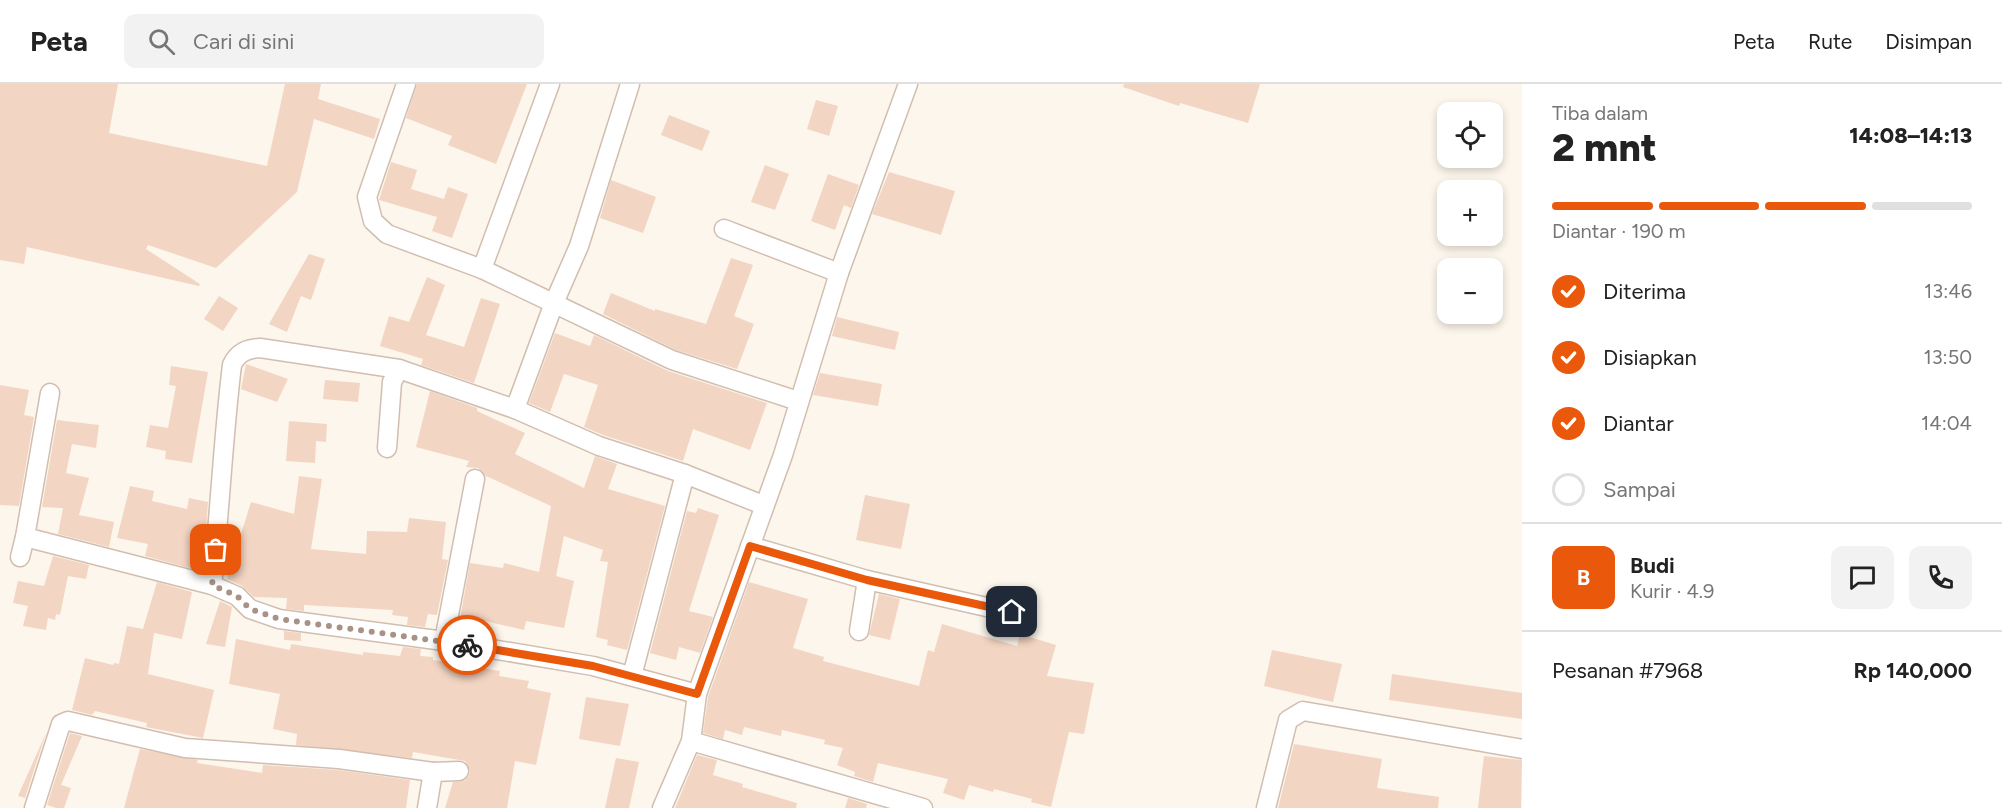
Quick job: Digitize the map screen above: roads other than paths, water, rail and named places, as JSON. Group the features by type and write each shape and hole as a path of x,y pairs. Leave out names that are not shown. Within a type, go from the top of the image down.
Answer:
{"street":[{"path":"406,84 367,197 373,221 387,234 482,269 672,360 798,401"},
{"path":"482,269 550,84"},
{"path":"515,409 554,303 579,246 630,84"},
{"path":"662,808 691,741 697,694 763,505 783,455 839,273 908,84"},
{"path":"724,229 839,273"},
{"path":"212,585 218,533 221,460 232,365 236,357 248,349 260,348 399,369 515,409 599,446 685,474 763,505"},
{"path":"387,448 392,382 399,369"},
{"path":"20,557 50,393"},
{"path":"632,676 685,474"},
{"path":"444,641 475,479"},
{"path":"25,537 212,585 237,596 250,609 279,619 444,641 593,666 697,694"},
{"path":"750,546 867,580 1012,612"},
{"path":"859,631 867,580"},
{"path":"1266,808 1288,720 1303,711 1522,749"},
{"path":"34,808 61,724 68,721 185,748 339,759 433,772 459,771"},
{"path":"691,741 923,808"},
{"path":"427,808 433,772"}]}
